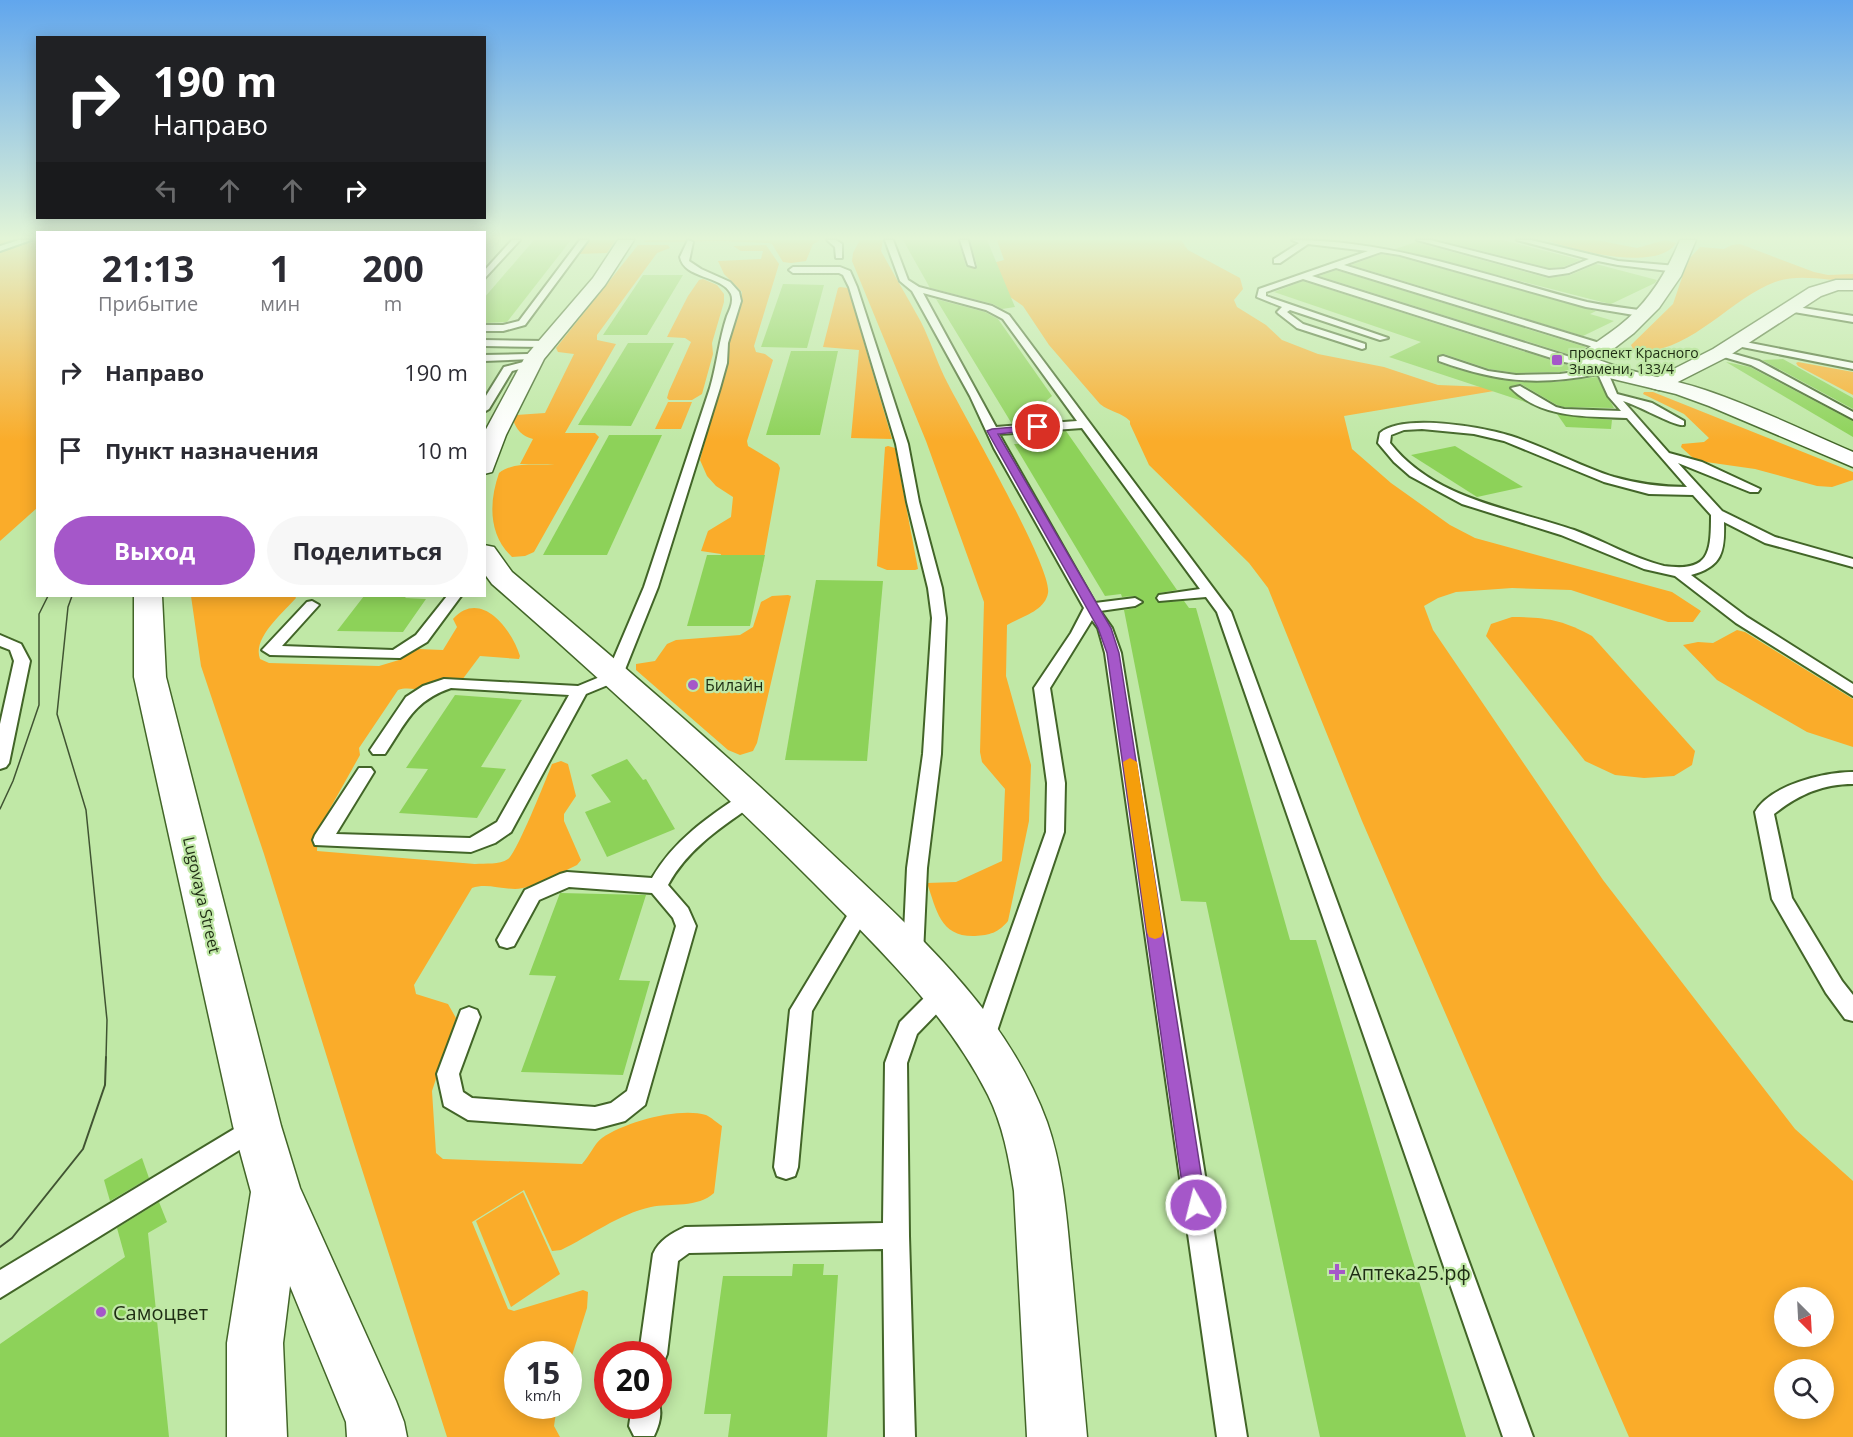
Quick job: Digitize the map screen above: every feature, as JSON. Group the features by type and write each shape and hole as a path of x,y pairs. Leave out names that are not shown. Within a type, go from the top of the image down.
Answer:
{"street":[{"path":"486,460 495,435 537,355 577,307"},
{"path":"1651,307 1596,360 1659,384 1708,398 1853,460"},
{"path":"1659,384 1728,348 1794,307"},
{"path":"486,556 502,578 750,798 913,955 944,992 982,1044 1004,1078 1022,1117 1034,1157 1039,1191 1057,1437"},
{"name":"Lugovaya Street","path":"148,597 150,677 256,1126 276,1192 375,1422 377,1437"},
{"name":"Lugovaya Street","path":"257,1437 255,1343 276,1192"}],"lane":[{"path":"486,328 503,328 522,323 534,307"},
{"path":"379,750 411,701 429,690 450,684 580,691 614,677 651,587 715,388 722,363 723,343 735,307"},
{"path":"859,307 902,444 915,513 935,588 939,618 932,754 917,868 913,955"},
{"path":"926,307 992,431 1104,628 1113,653 1232,1437"},
{"path":"985,307 1006,317 1224,612 1518,1437"},
{"path":"1286,307 1282,312 1292,322 1362,346"},
{"path":"1290,307 1383,339"},
{"path":"1402,307 1568,360 1596,360"},
{"path":"1450,307 1596,360 1613,396 1717,514 1770,540 1853,563"},
{"path":"1602,307 1646,314"},
{"path":"1791,309 1853,319"},
{"path":"486,343 537,355"},
{"path":"1728,348 1853,366"},
{"path":"1728,348 1853,416"},
{"path":"486,358 537,355"},
{"path":"486,406 508,369 537,355"},
{"path":"1443,359 1485,373 1502,376 1575,376 1596,360"},
{"path":"1516,388 1552,409 1564,412 1631,415"},
{"path":"1613,396 1659,409 1680,423"},
{"path":"992,431 1084,423"},
{"path":"1698,490 1648,490 1608,479 1507,438 1474,431 1422,426 1403,427 1386,433 1384,443 1394,456 1450,494 1490,511 1568,532 1645,565 1679,572 1691,571 1708,563 1717,547 1717,514"},
{"path":"1667,456 1698,465 1754,489"},
{"path":"1679,572 1708,598 1757,632 1853,691"},
{"path":"1164,598 1210,592"},
{"path":"312,605 270,650 395,655 409,651 420,642 453,597"},
{"path":"1091,608 1135,602"},
{"path":"982,1044 1056,832 1056,783 1042,688 1078,633 1091,608"},
{"path":"0,640 16,647 21,654 22,661 0,763"},
{"path":"365,772 322,840 471,845 488,838 504,827 580,691"},
{"path":"1853,778 1815,782 1782,796 1764,812 1782,899 1834,987 1853,1012"},
{"path":"657,886 666,868 683,849 703,831 750,798"},
{"path":"469,1017 448,1074 452,1098 468,1109 596,1118 617,1113 637,1097 686,926 681,914 657,886 567,879 532,895 507,940"},
{"path":"786,1167 801,1010 843,936 863,907"},
{"path":"900,1437 896,1236 896,1063 908,1029 944,992"},
{"path":"0,1285 256,1126"},
{"path":"655,1341 666,1254 685,1240 896,1236"}],"shaded area":[{"path":"0,307 36,307 36,509 0,541"},
{"path":"589,307 617,307 597,335 597,340 616,344 565,433 595,433 599,437 534,552 525,556 512,557 498,538 493,517 493,495 499,473 505,469 519,465 555,464 520,464 533,439 520,432 513,419 516,415 545,413 574,354 558,352 556,348"},
{"path":"682,307 723,307 712,343 713,354 702,394 692,400 669,400 667,398 691,342 685,338 667,337"},
{"path":"740,307 766,307 754,346 756,352 765,354 773,360 747,441 748,446 778,464 780,468 761,573 753,577 713,584 721,554 701,551 708,531 731,517 733,497 716,486 707,476 700,460 729,353 730,338"},
{"path":"833,307 854,307 892,439 851,438 859,350 823,347"},
{"path":"871,307 913,307 944,376 1022,522 1046,578 1048,593 1042,604 1032,613 1007,625 1006,676 1031,765 1029,821 1008,921 997,931 985,935 963,935 947,927 937,912 927,883 956,882 1002,861 1005,789 982,762 980,752 984,602 926,441"},
{"path":"1024,307 1237,307 1266,325 1282,340 1318,354 1384,367 1438,385 1489,387 1494,391 1344,416 1352,449 1391,483 1450,525 1475,538 1672,592 1701,611 1693,622 1668,622 1571,590 1512,588 1456,592 1424,606 1433,630 1603,880 1795,1129 1853,1181 1853,1437 1629,1437 1362,821 1268,588 1249,563 1149,465 1130,421 1100,404 1049,345"},
{"path":"1670,307 1733,307 1706,326 1670,346 1652,350 1633,349 1631,345"},
{"path":"1796,363 1853,372 1853,395 1798,366"},
{"path":"1653,392 1853,472 1853,480 1832,487 1817,486 1755,469 1693,458 1681,447 1682,444 1704,442 1709,438 1684,414 1643,394"},
{"path":"668,402 692,402 681,429 655,429"},
{"path":"885,447 895,448 918,569 915,570 887,570 877,566"},
{"path":"772,596 791,596 757,743 753,751 740,755 728,750 636,670 636,664 655,661 667,644 676,640 740,635 753,627 761,602"},
{"path":"191,597 296,597 270,626 260,643 260,659 269,663 379,666 399,660 418,649 443,650 457,627 453,619 464,611 474,608 484,610 503,625 516,646 519,659 480,656 462,680 428,689 398,690 359,748 360,755 318,830 317,851 475,864 504,861 508,859 518,844 552,764 561,761 568,764 576,796 564,814 564,821 581,860 577,865 531,886 515,889 488,886 472,888 414,985 416,994 448,1004 456,1018 432,1091 436,1153 443,1159 582,1164 602,1138 652,1117 695,1113 706,1115 722,1126 714,1193 708,1198 692,1203 639,1210 561,1250 552,1251 524,1190 472,1222 508,1309 514,1311 583,1290 588,1292 587,1308 577,1341 504,1341 504,1419 555,1419 554,1426 560,1437 447,1437 264,854 201,666"},
{"path":"1512,617 1554,620 1592,636 1695,751 1692,765 1674,776 1644,778 1615,775 1585,761 1486,636 1491,624"},
{"path":"1737,630 1745,632 1853,699 1853,747 1807,732 1717,680 1683,645 1698,642 1713,643"},
{"path":"523,1192 560,1274 511,1307 476,1221"}],"building":[{"path":"486,307 519,307 507,322 486,323"},
{"path":"622,307 664,307 647,335 603,335"},
{"path":"775,307 818,307 807,348 761,347"},
{"path":"941,307 966,307 985,312 998,319 1052,396 1046,401 1059,420 1012,424"},
{"path":"1318,307 1385,307 1563,364 1580,367 1560,372 1516,373 1489,369 1444,354 1437,357 1438,363 1460,370 1517,382 1556,382 1597,377 1614,408 1564,407 1521,384 1509,387 1528,403 1389,357 1421,342"},
{"path":"1418,307 1456,307 1586,347 1577,356"},
{"path":"1488,307 1582,307 1596,311 1590,314 1614,321 1583,336"},
{"path":"628,343 674,343 631,426 578,425"},
{"path":"791,351 838,351 820,435 766,435"},
{"path":"1783,359 1853,398 1853,409 1762,360"},
{"path":"1726,362 1750,367 1853,421 1853,437"},
{"path":"1557,414 1612,420 1611,429 1566,427"},
{"path":"1066,431 1177,590 1159,593 1155,597 1157,602 1184,601 1189,608 1196,608 1290,940 1316,940 1466,1437 1320,1437 1206,902 1181,901 1124,610 1136,608 1144,601 1135,596 1122,597 1121,594 1105,596 1014,444 1024,444 1019,435"},
{"path":"609,435 662,435 607,555 543,555"},
{"path":"1455,446 1523,487 1477,497 1411,455"},
{"path":"707,555 765,555 750,626 687,626"},
{"path":"816,580 883,581 867,761 785,760"},
{"path":"363,597 426,599 403,632 337,631"},
{"path":"455,695 522,700 481,767 506,769 477,818 399,813 428,769 406,768"},
{"path":"627,759 643,780 646,779 675,829 607,857 585,812 611,802 591,775"},
{"path":"560,893 646,895 619,980 650,981 623,1075 521,1072 556,976 529,975"},
{"path":"142,1158 149,1178 110,1201 104,1180"},
{"name":"Самоцвет","path":"159,1202 167,1222 148,1233 169,1437 0,1437 0,1344 125,1257 117,1228"},
{"path":"793,1264 824,1264 823,1275 838,1275 827,1437 728,1437 731,1414 704,1414 723,1276 792,1276"}],"tram line":[{"path":"0,809 13,781 39,705 39,614 48,597"},
{"path":"72,597 68,607 57,714 86,810 107,1020 106,1058"},
{"path":"0,1247 12,1238 83,1149 105,1085 106,1057"}],"slow traffic":[{"path":"1130,762 1155,932"}],"place":[{"name":"проспект Красного Знамени, 133/4","path":"1557,360"},
{"name":"Билайн","path":"693,685"},
{"name":"Аптека25.рф","path":"1337,1272"},
{"name":"Самоцвет","path":"101,1312"}],"route":[{"path":"1038,427 992,431 1104,628 1113,653 1196,1205"}]}
